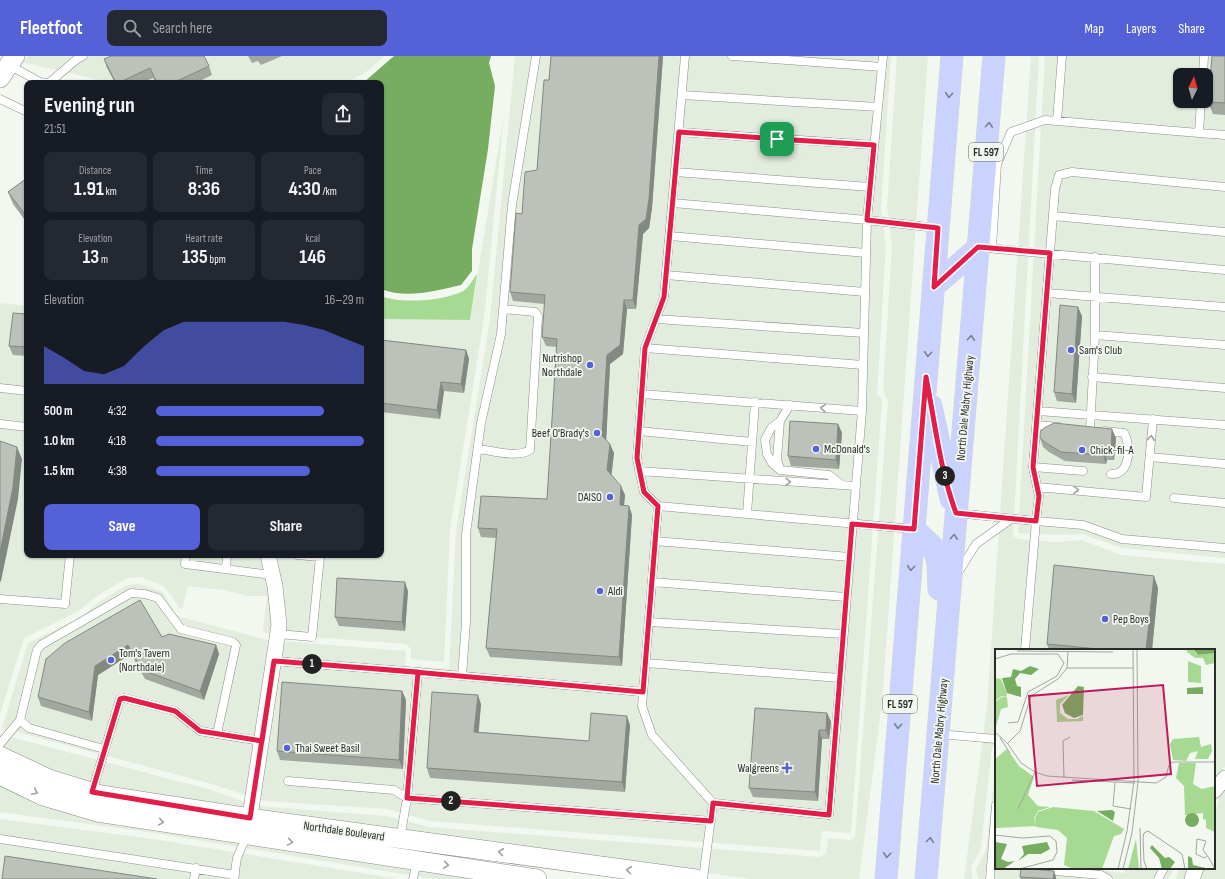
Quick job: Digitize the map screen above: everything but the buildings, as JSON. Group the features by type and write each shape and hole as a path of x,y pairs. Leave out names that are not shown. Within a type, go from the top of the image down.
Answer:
{"main road":[{"name":"FL 597","path":"886,879 952,56"},
{"name":"North Dale Mabry Highway","path":"926,879 956,513 985,248 994,56"},
{"path":"934,287 985,248"},
{"path":"926,377 941,459 949,493 956,513"},
{"path":"914,529 933,547 938,562 942,684"}],"street":[{"path":"249,827 279,625 269,558"},
{"name":"Northdale Boulevard","path":"0,756 49,779 92,792 249,827 415,870 537,879"},
{"name":"Northdale Boulevard","path":"0,775 43,796 97,812 249,827 400,838 696,879"},
{"path":"1215,790 1225,778"},
{"path":"465,874 469,848"},
{"path":"1192,879 1196,869"}],"lane":[{"path":"52,80 83,56"},
{"path":"462,676 466,622 466,534 485,401 501,334 512,205 536,56"},
{"path":"685,56 664,297 645,348 637,458 644,492 658,506 914,529"},
{"path":"732,56 882,67"},
{"path":"658,506 642,706 652,735 713,803 829,815 862,411 867,220 883,56"},
{"path":"1057,121 1062,56"},
{"path":"1203,68 1204,56"},
{"path":"8,66 36,80"},
{"path":"682,95 878,107"},
{"path":"0,98 24,110"},
{"path":"1199,133 1201,108"},
{"path":"1225,135 1045,120 1011,132 996,164 985,248 1225,270"},
{"path":"679,132 874,145"},
{"path":"675,172 870,187"},
{"path":"1025,649 1039,496 1033,467 1055,189 1059,175 1072,172 1225,187"},
{"path":"673,203 867,220 938,228"},
{"path":"1053,216 1225,232"},
{"path":"670,236 866,253"},
{"path":"1090,430 1094,335 1095,257"},
{"path":"666,275 865,292"},
{"path":"1047,293 1095,298 1225,307"},
{"path":"479,449 515,453 524,453 530,450 538,316 535,312 503,309"},
{"path":"656,319 864,333"},
{"path":"1094,335 1225,345"},
{"path":"645,348 863,366"},
{"path":"1092,377 1225,388"},
{"path":"0,388 24,391"},
{"path":"642,394 862,411"},
{"path":"747,514 755,402"},
{"path":"790,405 780,421 771,428 765,440 767,454 772,463 780,470 830,474 842,485"},
{"path":"1038,411 1225,425"},
{"path":"1037,487 1146,497 1153,419"},
{"path":"780,421 777,458 780,470"},
{"path":"0,424 24,427"},
{"path":"1037,425 1065,427"},
{"path":"639,431 752,442"},
{"path":"1104,431 1124,433 1128,440 1127,460 1122,471 1116,474 1111,474"},
{"path":"1150,457 1225,464"},
{"path":"1033,467 1083,472"},
{"path":"639,471 856,486"},
{"path":"1174,498 1225,503"},
{"path":"956,513 1083,525 1122,539 1225,548"},
{"path":"950,590 964,562 976,544 1011,518"},
{"path":"655,541 850,557"},
{"path":"0,599 65,604 70,558"},
{"path":"186,558 185,564 272,575"},
{"path":"226,569 227,558"},
{"path":"278,634 312,636 320,558"},
{"path":"652,582 846,597"},
{"path":"0,744 20,720 37,650 41,645 131,593 145,594 158,598 181,629 233,642 236,645 217,734"},
{"path":"649,622 843,634"},
{"path":"274,661 643,692"},
{"path":"646,663 840,678"},
{"path":"400,838 407,798 418,672"},
{"path":"92,792 120,699 124,698 175,711 200,731 262,741"},
{"path":"20,720 29,728 104,750"},
{"path":"938,734 995,740"},
{"path":"288,781 394,790 407,798 711,821"},
{"path":"703,879 713,803"},
{"path":"990,879 994,866 995,826"},
{"path":"0,839 196,868 235,877 237,858 249,827"},
{"path":"194,879 196,868"},
{"path":"1031,869 1101,875 1108,879"},
{"path":"1158,879 1163,869"}],"shaded area":[{"path":"28,56 385,56 366,72 351,80 99,80 22,62"},
{"path":"394,56 491,56 489,63 495,86 488,149 472,249 472,271 461,285 431,292 411,294 384,290 384,80 366,80"},
{"path":"515,56 891,56 881,207 886,246 877,394 882,400 851,833 822,831 820,851 430,821 387,809 264,801 212,784 2,728 28,643 82,617 96,604 127,585 140,584 163,592 176,614 181,617 267,640 406,651 405,666 449,669 456,531 490,319"},
{"path":"897,56 928,56 882,703 859,879 751,879 258,811 259,806 386,816 429,827 820,857 826,853 828,838 850,840 855,837 888,401 883,392 892,246 887,207"},
{"path":"1031,56 1039,56 1013,536 1018,539 1056,542 1081,540 1121,555 1225,564 1225,767 1215,779 1215,649 995,649 995,743 992,747 981,848 971,867 972,879 964,879 987,707"},
{"path":"1045,56 1225,56 1225,558 1122,548 1082,534 1056,535 1018,533"},
{"path":"504,114 484,318 450,530 444,662 411,659 411,649 406,644 284,635 275,558 384,558 384,319 470,320"},
{"path":"477,274 470,320 384,319 384,297 411,301 434,299 455,294 465,290"},
{"path":"0,303 24,306 24,558 261,558 268,588 272,625 271,634 263,632 267,596 248,596 224,590 188,586 182,609 164,586 141,577 127,578 94,598 79,611 24,638 0,714"},
{"path":"0,734 211,790 245,802 244,809 103,787 51,772 0,747"},
{"path":"995,772 995,869 1089,869 1124,873 1126,869 1174,869 1168,879 978,879 976,869 986,850"},
{"path":"0,784 485,879 433,879 154,833 0,812"},
{"path":"1225,789 1225,879 1200,879 1203,869 1215,869 1215,818 1219,796"},
{"path":"0,819 153,839 398,879 0,879"},
{"path":"1179,869 1189,869 1184,879 1176,879"}],"place":[{"name":"Sam's Club","path":"1071,350"},
{"name":"Nutrishop Northdale","path":"590,365"},
{"name":"Beef O'Brady's","path":"597,433"},
{"name":"McDonald's","path":"816,449"},
{"name":"Chick-fil-A","path":"1082,450"},
{"name":"DAISO","path":"610,497"},
{"name":"Aldi","path":"600,591"},
{"name":"Pep Boys","path":"1105,619"},
{"name":"Tom's Tavern (Northdale)","path":"111,660"},
{"name":"Thai Sweet Basil","path":"287,748"},
{"name":"Walgreens","path":"787,768"}],"route":[{"path":"777,139 679,132 664,297 645,348 637,458 644,492 658,506 643,692 418,672 322,664 274,661 262,741 250,818 92,792 120,699 124,698 175,711 186,722 200,731 262,741 268,701 274,661 418,672 407,798 711,821 713,803 829,815 852,524 914,529 926,377 941,459 949,493 956,513 1036,521 1039,496 1033,467 1050,253 978,247 934,287 938,228 867,220 874,145 777,139"}]}
